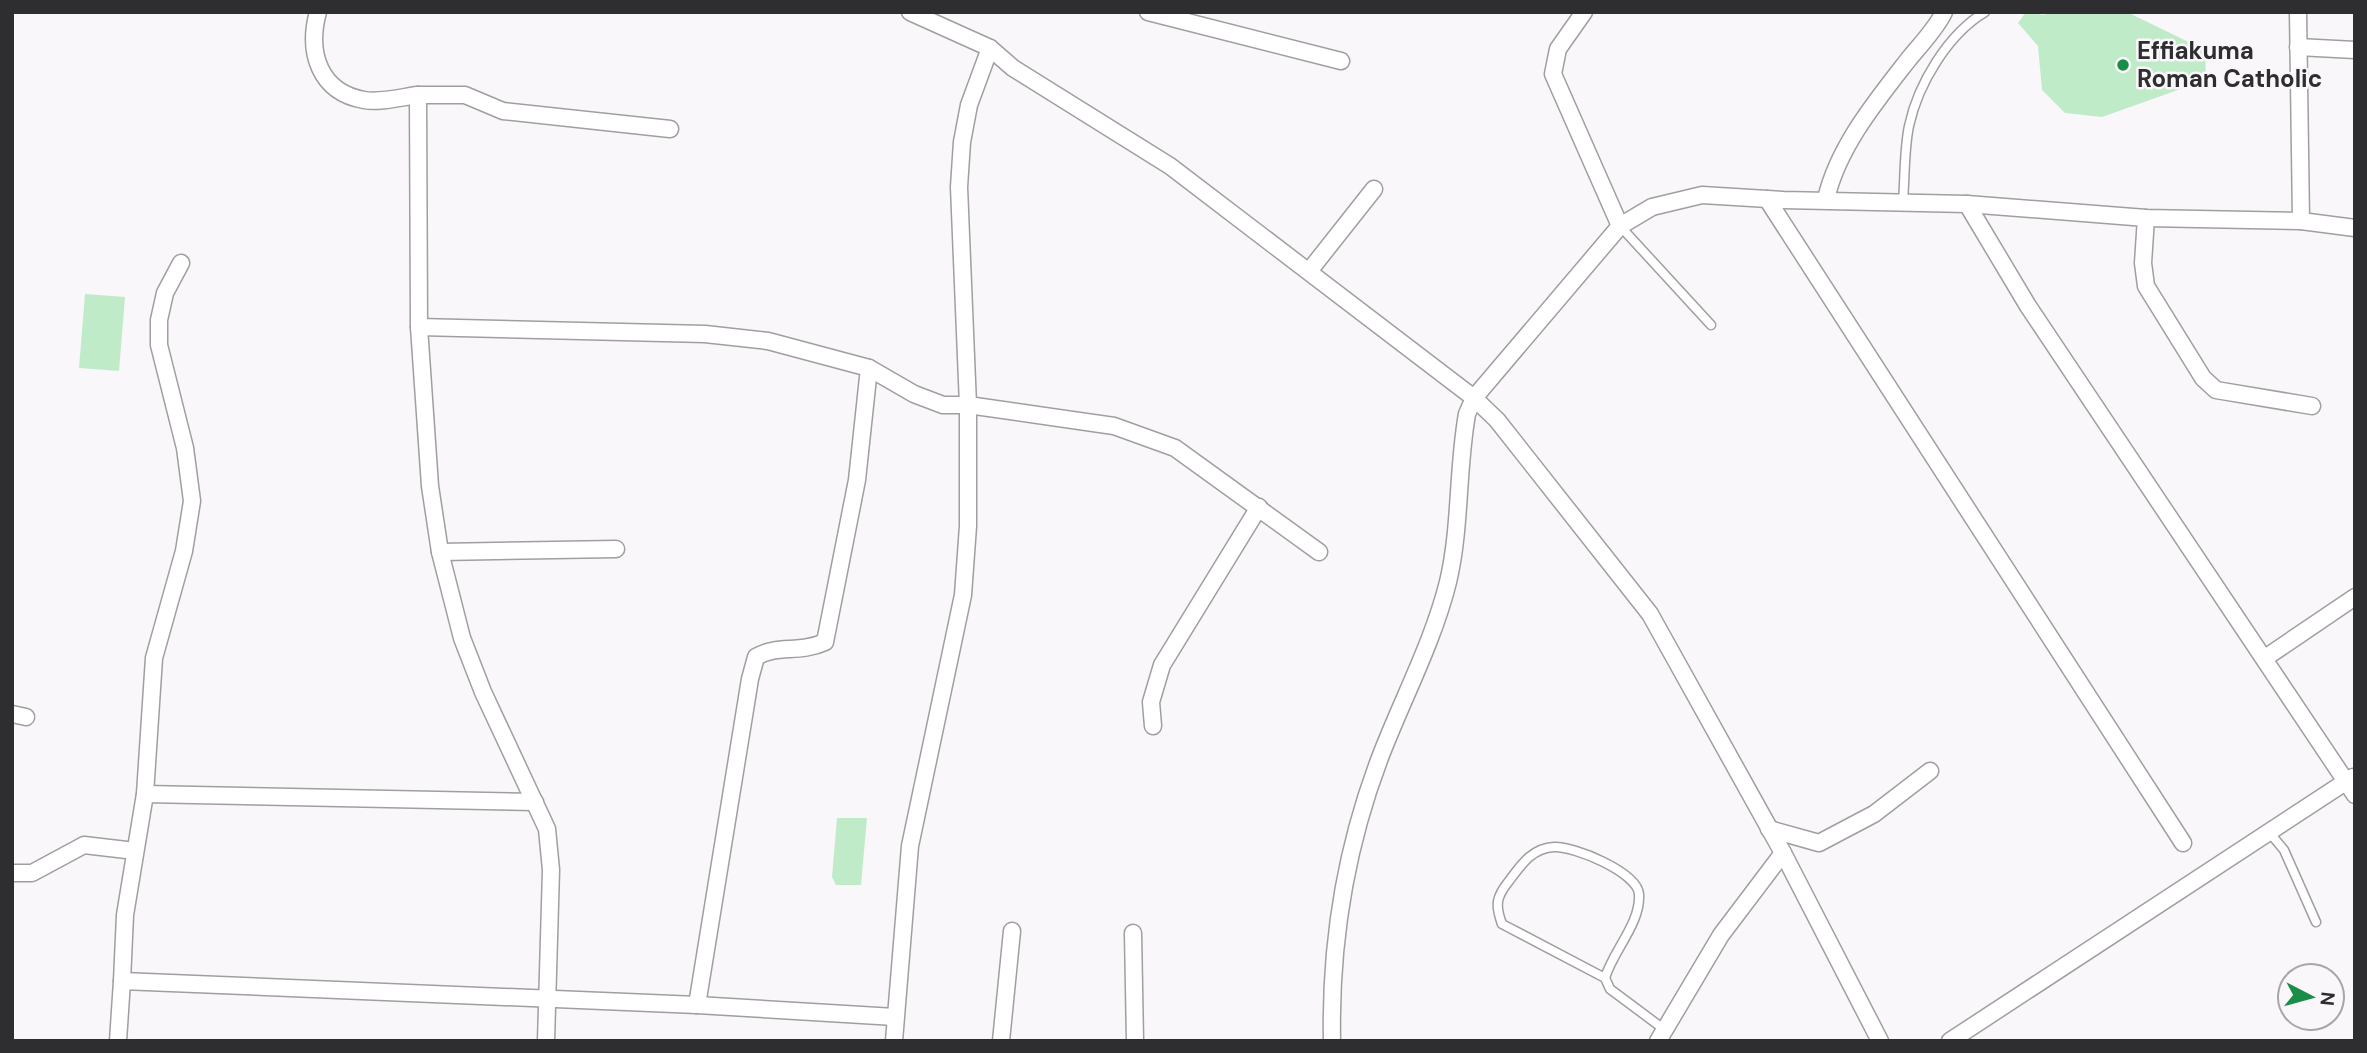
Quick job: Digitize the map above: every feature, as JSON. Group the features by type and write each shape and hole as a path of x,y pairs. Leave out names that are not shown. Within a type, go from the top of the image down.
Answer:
{"street":[{"path":"318,12 313,30 316,65 341,92 366,101 418,95 465,95 503,111 670,129"},
{"path":"910,12 990,48 1013,68 1170,166 1310,270 1474,398 1517,444 1650,614 1783,853 1880,1041"},
{"path":"1148,12 1341,61"},
{"path":"1584,12 1558,48 1553,74 1620,226"},
{"path":"1826,200 1834,169 1848,146 1890,83 1944,12"},
{"path":"2298,12 2301,221"},
{"path":"2298,47 2355,50"},
{"path":"894,1041 909,846 962,595 968,526 968,405 959,187 961,153 969,105 990,48"},
{"path":"418,95 419,327 424,421 440,551 462,638 483,692 547,829 546,1041"},
{"path":"1310,270 1374,189"},
{"path":"1332,1041 1331,990 1347,871 1380,757 1430,635 1448,583 1456,538 1465,428 1474,398 1620,226 1652,207 1702,195 1967,204 2146,218 2301,221 2355,229"},
{"path":"1767,199 2183,843"},
{"path":"1950,1041 2269,832 2352,784 2028,306 1967,204"},
{"path":"2146,218 2143,263 2146,286 2203,378 2216,390 2312,406"},
{"path":"118,1041 125,915 145,794 154,658 184,551 192,502 185,448 159,345 159,320 165,293 181,263"},
{"path":"419,327 705,334 768,341 869,368 932,402 1114,426 1175,449 1319,552"},
{"path":"697,1005 750,679 756,657 767,650 808,650 825,642 858,480 869,368"},
{"path":"1153,726 1151,702 1163,665 1259,507"},
{"path":"440,551 616,548"},
{"path":"2265,658 2355,597"},
{"path":"1769,830 1819,843 1874,814 1930,771"},
{"path":"145,794 535,802"},
{"path":"12,873 32,873 84,845 135,851"},
{"path":"1661,1035 1721,935 1783,853"},
{"path":"1001,1041 1012,931"},
{"path":"1133,933 1135,1041"},
{"path":"122,981 548,998 895,1017"}],"lane":[{"path":"1970,12 1984,13"},
{"path":"1903,201 1909,126 1928,76 1961,30 1984,13"},
{"path":"1620,226 1711,325"},
{"path":"2269,832 2284,850 2316,922"},
{"path":"1605,978 1639,907 1639,890 1632,879 1578,850 1552,847 1527,857 1497,896 1497,911 1502,924 1605,978 1610,989 1661,1035"}],"building":[{"name":"Effiakuma Roman Catholic","path":"2026,12 2044,15 2048,12 2127,12 2205,50 2206,80 2102,117 2065,113 2042,90 2038,46 2018,23"},
{"path":"85,294 125,297 119,371 79,368"},
{"path":"837,818 867,818 861,885 836,885 832,877"}],"place":[{"name":"Effiakuma Roman Catholic","path":"2123,65"}]}
